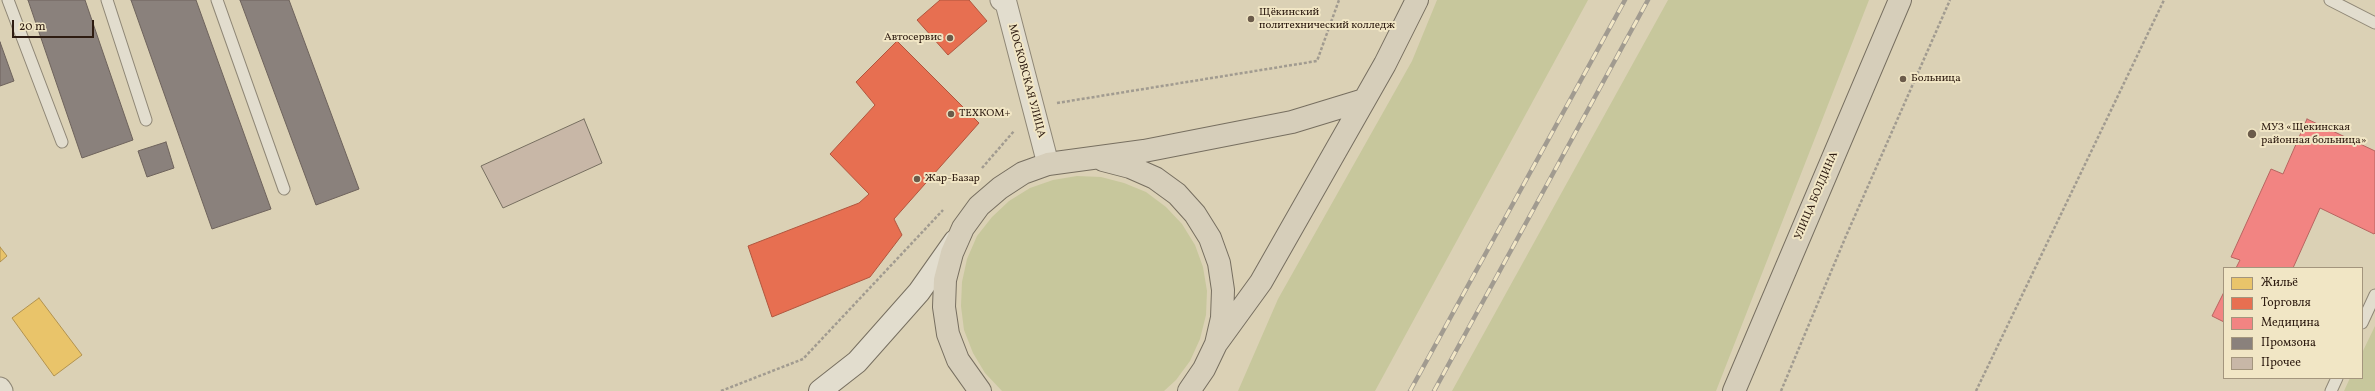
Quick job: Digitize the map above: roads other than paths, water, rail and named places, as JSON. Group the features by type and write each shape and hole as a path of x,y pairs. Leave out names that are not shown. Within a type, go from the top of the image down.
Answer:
{"main road":[{"path":"1189,391 1204,369 1216,344 1261,282 1364,100 1417,0"},
{"name":"УЛИЦА БОЛДИНА","path":"1734,391 1900,0"},
{"path":"980,391 958,360 948,334 944,307 947,273 952,253 963,228 979,206 1000,188 1023,173 1048,164 1144,151 1292,122 1364,100"},
{"path":"1076,160 1103,160 1130,167 1155,178 1177,194 1195,214 1210,238 1219,263 1223,290 1222,318 1216,344"},
{"path":"1199,391 1204,369"}],"street":[{"name":"МОСКОВСКАЯ УЛИЦА","path":"1001,0 1006,3 1048,164"},
{"path":"820,391 857,362 919,292 963,228"}],"lane":[{"path":"8,0 62,142"},
{"path":"107,0 146,120"},
{"path":"217,0 284,189"},
{"path":"2330,0 2375,23"},
{"path":"2363,321 2375,295"},
{"path":"2331,391 2337,379"}],"railway":[{"path":"1410,391 1625,0"},
{"path":"1434,391 1648,0"}],"place":[{"name":"Щёкинский политехнический колледж","path":"1251,19"},
{"name":"Автосервис","path":"950,38"},
{"name":"Больница","path":"1903,79"},
{"name":"ТЕХКОМ+","path":"951,114"},
{"name":"МУЗ «Щекинская районная больница»","path":"2252,134"},
{"name":"Жар-Базар","path":"917,179"}]}
